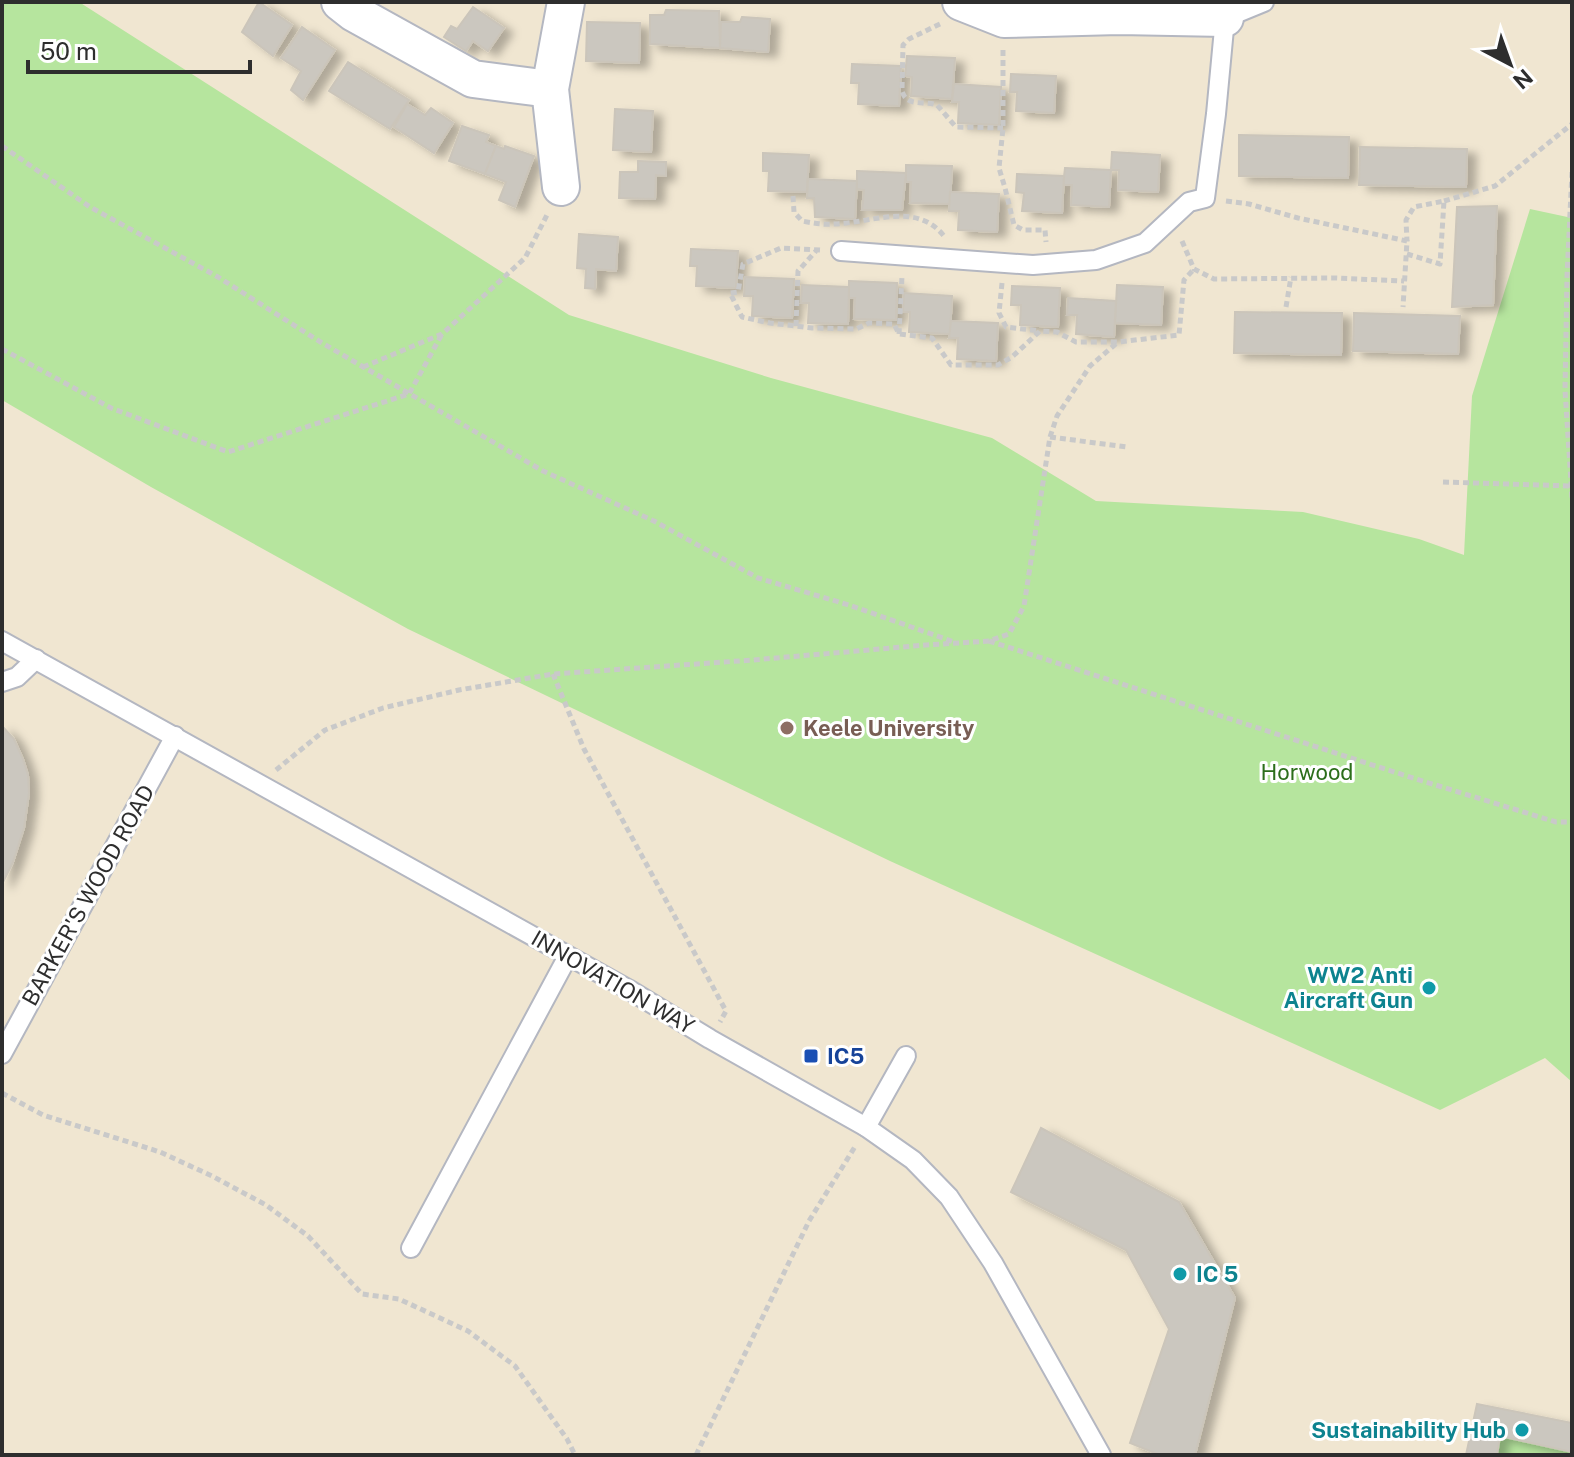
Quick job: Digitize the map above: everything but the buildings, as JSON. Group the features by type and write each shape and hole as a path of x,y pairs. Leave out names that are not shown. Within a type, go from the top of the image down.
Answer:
{"street":[{"path":"340,2 354,13 473,79 550,89"},
{"path":"561,187 550,89 566,2"},
{"path":"964,4 1004,19 1119,16 1225,18"}],"lane":[{"path":"841,251 1033,265 1096,260 1145,243 1197,200 1216,114 1225,18 1264,2"},
{"name":"INNOVATION WAY","path":"2,641 628,989 866,1127 913,1160 949,1197 993,1263 1101,1455"},
{"path":"2,682 17,677 36,659"},
{"name":"BARKER'S WOOD ROAD","path":"2,1054 175,736"},
{"path":"411,1248 568,956"},
{"path":"866,1127 906,1056"}],"path":[{"path":"964,4 903,45 902,91 908,101 937,105 956,127 1003,128"},
{"path":"1004,19 1003,128 999,168 1014,225 1023,230 1045,230 1047,263"},
{"path":"1403,307 1406,220 1414,207 1495,186 1572,124"},
{"path":"2,146 90,207 218,277 363,367 543,471 654,521 758,578 959,643"},
{"path":"1572,172 1565,390 1572,498"},
{"path":"2,349 111,408 228,452 409,394 442,334 525,258 561,187"},
{"path":"793,196 794,212 802,221 836,224 914,216 928,220 961,259"},
{"path":"1404,281 1291,277 1214,279 1194,269 1181,239 1197,200 1249,204 1298,218 1407,241"},
{"path":"1407,254 1440,264 1444,201"},
{"path":"841,251 781,248 743,264 738,292 730,293 742,317 812,328 856,329 869,323 894,324 899,334"},
{"path":"796,326 798,271 817,250"},
{"path":"899,334 902,273 916,256"},
{"path":"1017,263 1000,285 999,313 1006,327 1057,332 1076,342 1118,342 1179,335 1184,280 1194,269"},
{"path":"1286,307 1291,277"},
{"path":"899,334 932,338 951,365 998,365 1012,357 1040,331"},
{"path":"363,367 442,334"},
{"path":"260,784 325,730 383,708 459,690 553,674 989,641 1009,634 1024,606 1050,437 1057,416 1090,366 1118,342"},
{"path":"1050,437 1127,447"},
{"path":"1443,482 1571,486"},
{"path":"989,641 1416,779 1556,822 1572,822"},
{"path":"553,674 584,749 726,1011 710,1039"},
{"path":"2,1093 43,1115 160,1152 212,1176 266,1205 308,1236 362,1294 399,1299 468,1331 515,1366 575,1455"},
{"path":"696,1455 809,1221 866,1127"}],"shaded area":[{"name":"Keele University","path":"2,2 1572,2 1572,1455 2,1455"}],"green space":[{"name":"Horwood","path":"2,2 79,2 569,315 771,378 992,438 1096,501 1303,512 1419,539 1464,555 1472,396 1530,209 1572,218 1572,1082 1545,1058 1440,1110 890,861 408,629 151,487 2,400"},
{"path":"1500,1436 1572,1452 1572,1455 1497,1455"}],"place":[{"name":"Keele University","path":"787,728"},
{"name":"WW2 Anti Aircraft Gun","path":"1429,988"},
{"name":"IC5","path":"811,1056"},
{"name":"IC 5","path":"1180,1274"},
{"name":"Sustainability Hub","path":"1522,1430"}]}
